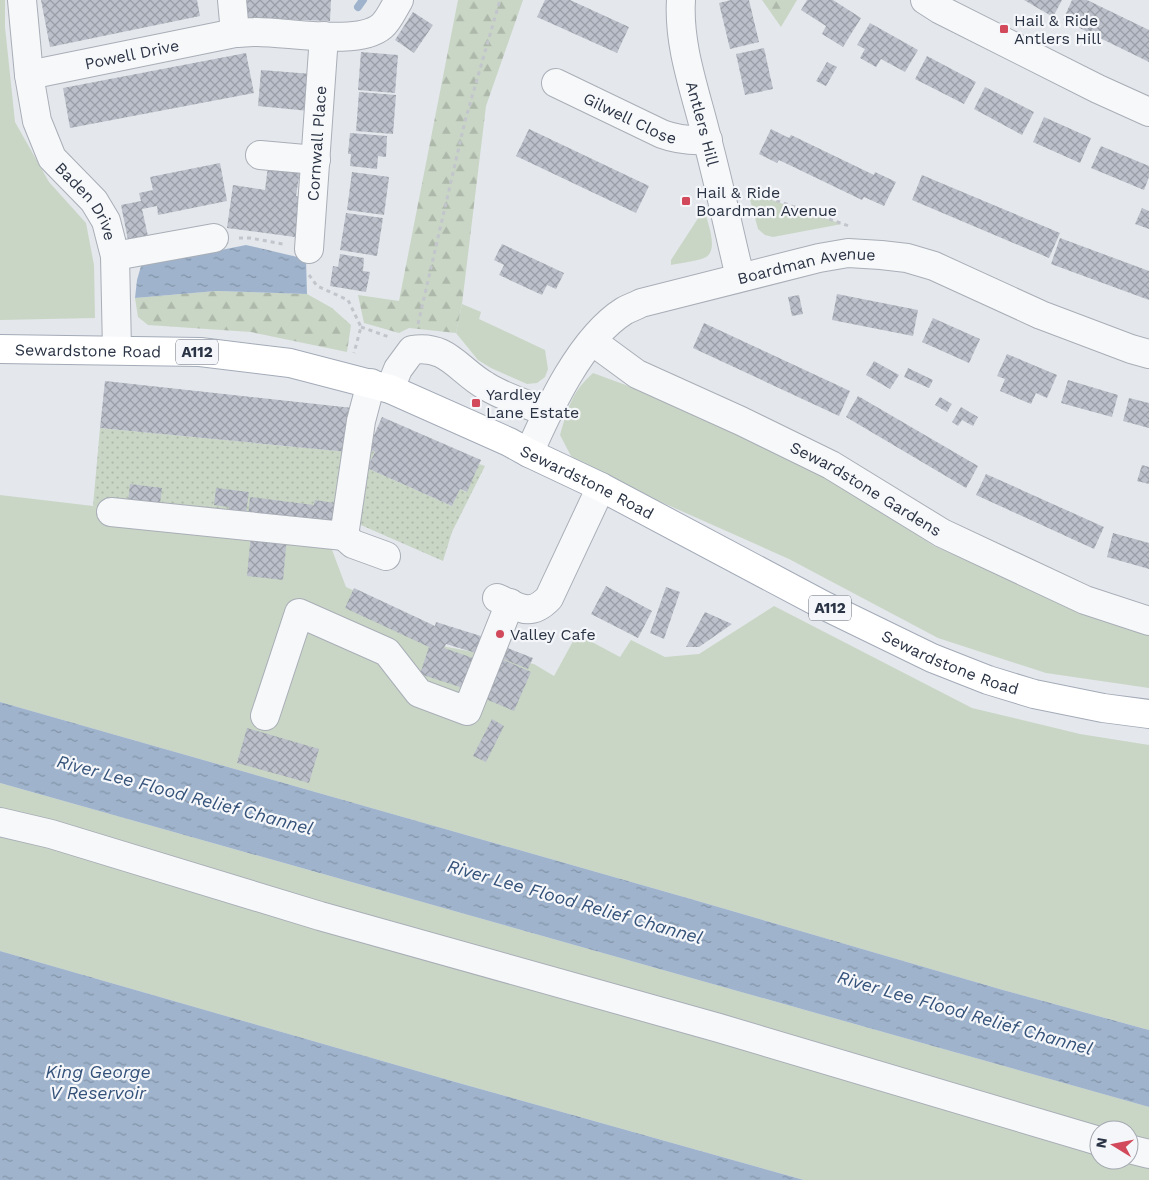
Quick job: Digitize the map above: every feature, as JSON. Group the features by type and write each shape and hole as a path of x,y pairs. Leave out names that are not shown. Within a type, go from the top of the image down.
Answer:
{"main road":[{"name":"Sewardstone Road","path":"0,349 200,352 290,363 370,383 509,442 601,487 823,605 932,658 988,680 1034,694 1103,708 1149,714"}],"street":[{"name":"Baden Drive","path":"22,0 29,75 37,120 52,158 94,201 106,221 115,256 116,350"},
{"path":"232,0 235,33"},
{"name":"Powell Drive","path":"29,75 235,33 254,32 324,36 369,34 383,26 399,0"},
{"name":"Antlers Hill","path":"681,0 679,21 681,40 708,140 740,277"},
{"path":"925,0 945,12 1098,89 1149,112"},
{"name":"Cornwall Place","path":"309,249 324,36"},
{"name":"Gilwell Close","path":"556,83 675,139 690,141 708,140"},
{"path":"260,154 316,160"},
{"path":"115,256 214,238"},
{"name":"Boardman Avenue","path":"529,453 548,412 569,374 592,341 624,311 641,303 740,277 848,253 907,258 934,266 1041,315 1149,354"},
{"name":"Sewardstone Gardens","path":"592,341 637,374 741,421 831,465 942,533 1085,600 1149,621"},
{"path":"344,536 361,421 370,383 398,369 412,350 424,348 441,352 486,386 548,412"},
{"path":"264,716 299,613 387,652 419,693 467,711 503,600 524,609 534,609 541,607 549,598 601,487"},
{"path":"111,512 344,536 353,544 386,556"},
{"path":"0,822 51,834 320,916 719,1028 1089,1137"}],"path":[{"path":"412,350 465,121 500,0"},
{"path":"744,189 852,227"},
{"path":"214,238 250,238 309,249 307,273 317,286 348,300 361,327 370,383"}],"green space":[{"path":"0,0 5,0 5,27 15,122 49,182 86,223 94,265 95,318 0,320"},
{"path":"458,0 523,0 486,106 462,304 456,333 409,328 399,333 364,323 358,295 399,301"},
{"path":"762,0 797,0 781,27"},
{"path":"748,192 842,224 773,237 765,235 758,229"},
{"path":"704,209 712,241 710,253 699,260 671,265 671,260"},
{"path":"216,291 307,294 332,308 351,325 347,352 251,332 148,325 138,317 135,298"},
{"path":"462,304 481,312 479,319 545,350 548,369 545,377 537,383 527,384 478,360 456,333"},
{"path":"593,373 721,420 833,480 934,546 1100,619 1149,633 1149,688 1046,673 938,638 789,559 596,473 571,456 560,435 575,394"},
{"path":"100,428 348,452 338,529 93,506"},
{"path":"368,449 375,452 367,468 452,506 460,489 466,492 479,464 485,466 452,532 443,561 354,522"},
{"path":"0,495 93,506 338,529 329,542 346,587 425,623 422,642 534,664 554,676 577,634 620,657 631,640 665,657 699,654 774,606 972,708 1080,734 1149,745 1149,1030 1003,990 0,702"},
{"path":"0,783 1149,1107 1149,1180 804,1180 0,951"}],"water":[{"path":"246,245 306,259 307,294 216,291 135,298 141,266"},
{"name":"River Lee Flood Relief Channel","path":"0,702 1003,990 1149,1030 1149,1107 0,783"},
{"name":"King George V Reservoir","path":"0,951 459,1083 804,1180 0,1180"}],"building":[{"path":"41,0 197,0 200,16 50,47"},
{"path":"247,0 331,0 330,21 247,18"},
{"path":"545,0 570,0 629,27 617,53 537,17"},
{"path":"731,0 749,0 759,42 730,49 719,3"},
{"path":"807,0 833,0 861,18 843,47 822,34 826,26 801,10"},
{"path":"1024,0 1062,0 1053,17"},
{"path":"1072,0 1087,0 1149,30 1149,62 1063,20"},
{"path":"413,12 433,25 414,53 395,40"},
{"path":"870,23 918,50 905,72 881,59 876,67 860,58 865,49 857,45"},
{"path":"764,48 773,89 745,95 736,54"},
{"path":"361,52 398,55 395,93 358,90"},
{"path":"246,53 254,93 70,128 63,88"},
{"path":"927,56 976,82 964,104 915,79"},
{"path":"827,62 837,67 826,86 816,81"},
{"path":"261,70 312,74 309,111 258,106"},
{"path":"985,87 1034,112 1022,135 974,109"},
{"path":"359,92 396,95 393,134 356,131"},
{"path":"1044,117 1091,138 1080,163 1033,142"},
{"path":"529,129 649,186 636,213 516,156"},
{"path":"771,129 789,138 791,135 874,175 875,172 896,182 884,206 864,197 862,200 779,160 777,163 759,154"},
{"path":"350,133 387,136 386,157 378,156 377,169 350,166 351,154 348,154"},
{"path":"1101,146 1149,166 1149,177 1144,190 1091,168"},
{"path":"220,163 227,201 158,215 157,206 142,209 148,236 128,240 121,205 141,201 139,193 153,190 150,177"},
{"path":"268,166 300,171 296,196 300,197 295,237 227,228 233,185 265,190"},
{"path":"352,172 389,177 384,215 347,210"},
{"path":"922,175 1060,233 1049,258 912,200"},
{"path":"1142,208 1149,211 1149,229 1135,224"},
{"path":"346,213 383,218 377,256 340,250"},
{"path":"1060,238 1149,271 1149,300 1051,264"},
{"path":"502,244 564,273 556,289 547,285 542,295 499,275 504,265 494,260"},
{"path":"340,254 364,258 363,271 370,272 366,292 330,286 333,266 338,267"},
{"path":"837,294 918,310 913,336 832,320"},
{"path":"799,295 803,314 792,316 788,297"},
{"path":"933,318 980,339 969,363 922,342"},
{"path":"704,323 850,391 839,416 693,348"},
{"path":"1007,354 1057,375 1047,398 1036,393 1031,404 1000,391 1005,379 997,376"},
{"path":"874,361 899,375 890,389 866,375"},
{"path":"908,368 933,380 929,388 904,377"},
{"path":"1068,380 1118,395 1112,417 1061,403"},
{"path":"105,381 353,408 348,452 100,428"},
{"path":"858,396 978,466 966,488 846,417"},
{"path":"940,397 952,404 947,412 935,405"},
{"path":"1129,398 1149,403 1149,428 1123,421"},
{"path":"961,407 978,417 973,426 962,420 958,426 952,422"},
{"path":"382,417 481,460 467,492 460,489 452,506 367,468 375,452 368,449"},
{"path":"1142,465 1149,467 1149,484 1137,481"},
{"path":"986,474 1104,527 1094,549 976,495"},
{"path":"130,484 162,488 159,511 128,503"},
{"path":"216,488 249,492 245,519 228,517 229,507 214,505"},
{"path":"250,497 314,505 315,500 341,504 338,528 248,516"},
{"path":"251,533 287,537 283,580 247,576"},
{"path":"1113,533 1149,543 1149,569 1107,557"},
{"path":"606,586 652,611 638,638 591,614"},
{"path":"666,587 680,592 664,639 650,633"},
{"path":"354,588 435,626 436,622 484,637 479,654 446,644 444,648 473,658 463,688 420,674 429,647 345,608"},
{"path":"705,612 732,624 699,647 686,647"},
{"path":"500,645 533,658 528,669 496,656"},
{"path":"497,657 531,672 514,711 481,697"},
{"path":"492,719 504,726 486,762 473,756"},
{"path":"247,728 319,749 309,783 237,763"}],"waterway":[{"path":"358,7 363,0"}],"place":[{"name":"Hail & Ride Antlers Hill","path":"1004,29"},
{"name":"Hail & Ride Boardman Avenue","path":"686,201"},
{"name":"Yardley Lane Estate","path":"476,403"},
{"name":"Valley Cafe","path":"500,634"}]}
